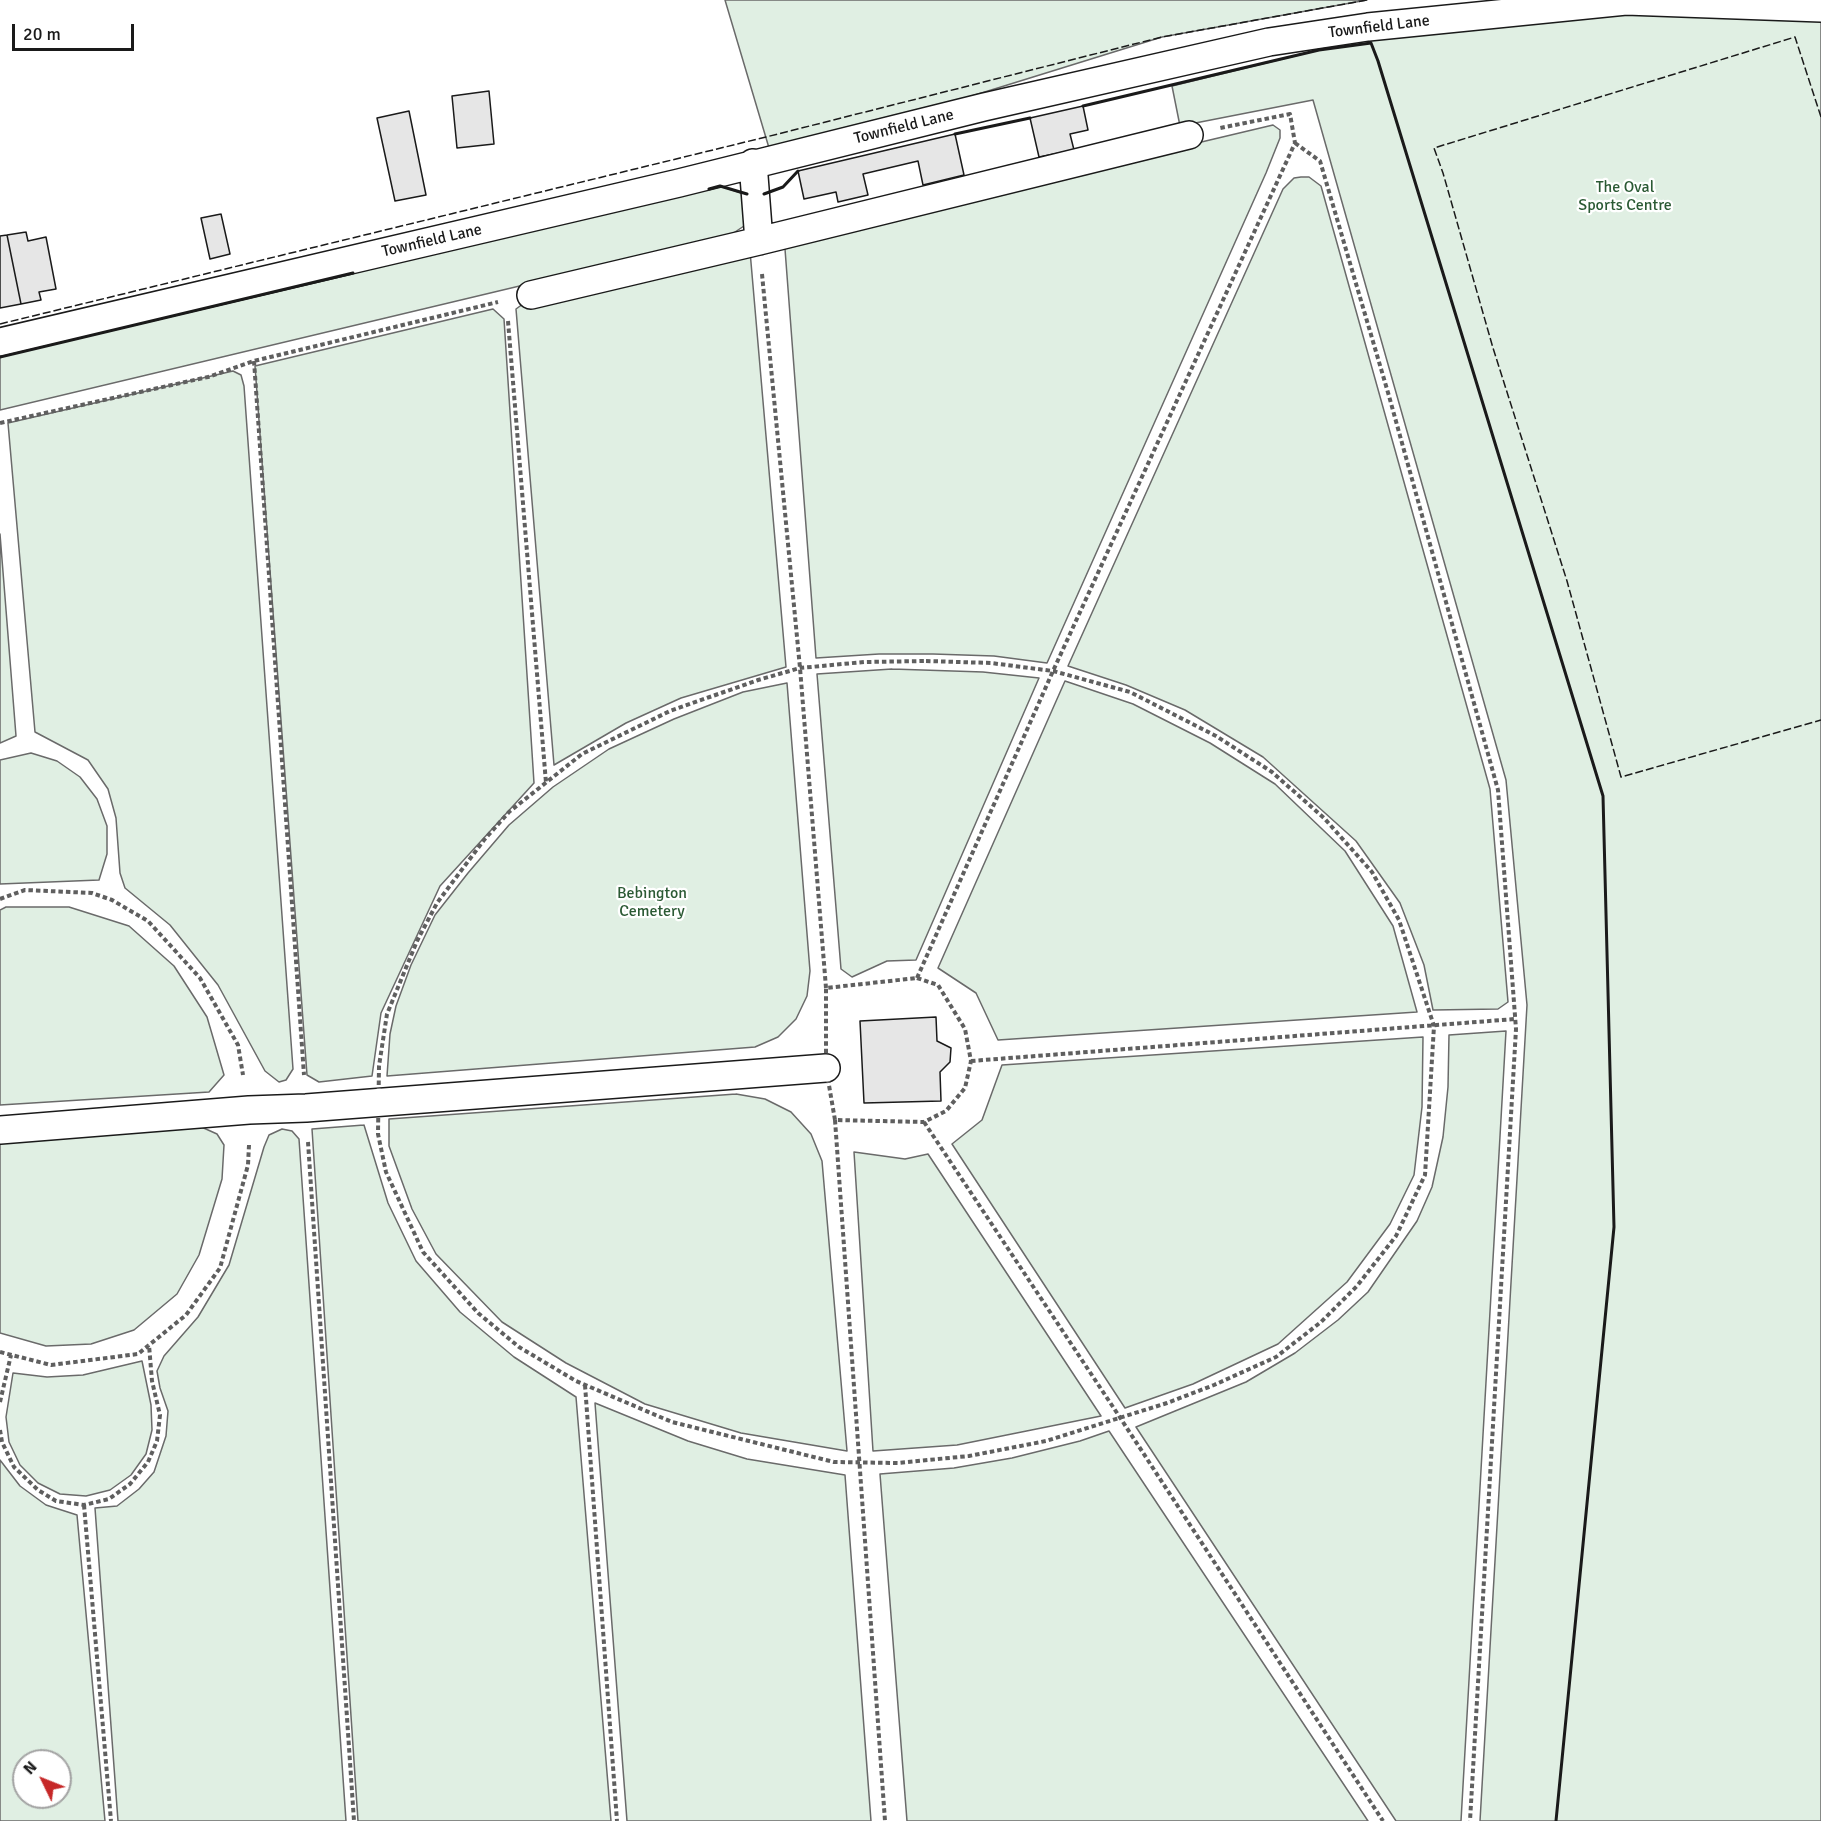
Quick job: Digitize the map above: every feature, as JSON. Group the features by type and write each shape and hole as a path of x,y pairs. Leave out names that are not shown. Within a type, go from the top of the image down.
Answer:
{"street":[{"name":"Townfield Lane","path":"0,342 1269,42 1357,29 1626,2 1821,8"},
{"path":"519,297 759,242 1189,135"},
{"path":"753,164 759,242"},
{"path":"0,1130 826,1068"}],"path":[{"path":"917,978 1053,671 1295,143 1290,114 1189,135"},
{"path":"1295,143 1320,160 1386,384 1498,790 1516,1029 1470,1821"},
{"path":"759,242 800,668 826,988 826,1068 835,1120 885,1821"},
{"path":"0,423 208,376 254,361 519,297 546,784"},
{"path":"926,661 991,663 1053,671 1130,692 1216,736 1272,772 1324,818 1372,872 1398,920 1434,1026 1425,1175 1396,1236 1357,1286 1321,1322 1276,1357 1214,1385 1121,1419 1046,1441 969,1456 898,1463 834,1462 672,1422 585,1385 519,1347 478,1313 423,1252 386,1172 378,1134 379,1066 387,1014 417,941 437,903 484,840 509,812 582,754 670,711 800,668 864,662 926,661"},
{"path":"0,898 24,890 92,893 112,900 148,921 200,978 238,1046 249,1110 248,1165 220,1268 186,1316 138,1354 51,1365 0,1353"},
{"path":"826,988 917,978 938,985 965,1029 971,1061 965,1088 946,1112 924,1122 835,1120"},
{"path":"971,1061 1515,1019"},
{"path":"924,1122 1383,1821"},
{"path":"0,1430 14,1467 38,1490 56,1501 84,1505 110,1499 130,1484 148,1462 157,1441 160,1415 152,1381 149,1345"},
{"path":"0,1402 11,1355"},
{"path":"585,1385 617,1821"},
{"path":"84,1505 111,1821"}],"green space":[{"path":"725,0 1367,0 1162,37 772,158"},
{"name":"The Oval Sports Centre","path":"1598,0 1821,8 1821,1821 1480,1821 1527,1005 1506,780 1313,100 1180,126 1172,86 1319,50 1371,43 1368,27"},
{"path":"1273,125 1280,130 1280,138 1266,173 1047,663 994,656 933,654 879,654 816,658 785,249 793,239"},
{"path":"1309,177 1321,186 1490,789 1508,1002 1498,1009 1433,1010 1424,965 1400,903 1356,841 1263,757 1185,710 1126,685 1068,666 1283,189 1294,178"},
{"path":"720,186 744,194 747,224 729,236 0,410 0,357"},
{"path":"750,251 786,667 681,698 626,723 554,765 516,309 527,301"},
{"path":"493,309 504,319 534,783 440,886 381,1013 372,1076 319,1082 307,1075 255,366"},
{"path":"233,371 241,375 244,386 293,1069 286,1080 279,1082 265,1071 218,985 170,925 125,888 120,873 116,818 108,789 88,760 35,732 8,423"},
{"path":"0,534 16,736 0,743"},
{"path":"892,669 983,672 1039,678 916,960 887,961 852,977 841,969 817,674"},
{"path":"1065,681 1133,704 1210,743 1275,784 1345,851 1393,926 1417,1012 998,1040 976,993 938,968"},
{"name":"Bebington Cemetery","path":"787,683 810,971 807,996 796,1019 778,1037 755,1047 387,1076 390,1034 396,1006 411,965 435,915 509,825 553,787 609,749 674,719 743,692"},
{"path":"31,753 57,761 80,777 97,799 107,826 107,854 99,880 0,884 0,760"},
{"path":"6,907 69,907 129,926 174,966 207,1017 224,1075 209,1092 0,1105 0,910"},
{"path":"1506,1031 1461,1821 1396,1821 1136,1427 1246,1382 1295,1353 1338,1320 1368,1292 1417,1221 1432,1187 1443,1137 1448,1087 1449,1035"},
{"path":"1423,1037 1422,1107 1414,1175 1390,1224 1347,1282 1278,1344 1193,1384 1125,1408 952,1144 982,1120 1002,1065"},
{"path":"736,1094 765,1099 791,1112 811,1134 822,1161 847,1451 741,1433 645,1404 566,1363 502,1322 436,1254 412,1209 389,1146 389,1119"},
{"path":"197,1125 217,1134 224,1145 222,1179 199,1255 177,1294 134,1330 91,1344 46,1346 0,1333 0,1139"},
{"path":"364,1125 388,1203 416,1261 460,1312 514,1357 576,1397 611,1821 358,1821 312,1129"},
{"path":"282,1129 292,1131 299,1139 346,1821 118,1821 95,1508 117,1506 139,1489 154,1472 166,1436 168,1411 157,1371 164,1356 198,1317 229,1265 264,1147 269,1135"},
{"path":"854,1152 905,1159 928,1154 1101,1416 957,1445 873,1451"},
{"path":"142,1361 151,1405 152,1430 146,1454 131,1475 110,1490 86,1496 60,1494 38,1483 20,1465 9,1442 6,1417 13,1373 47,1377 83,1375"},
{"path":"595,1403 688,1441 747,1459 845,1475 871,1821 627,1821"},
{"path":"1109,1431 1368,1821 907,1821 880,1474 954,1468 1012,1458 1080,1441"},
{"path":"0,1460 20,1486 46,1505 77,1515 105,1821 0,1821"}],"building":[{"path":"489,91 494,144 457,148 452,96"},
{"path":"1083,106 1088,130 1070,134 1074,150 1039,157 1030,118"},
{"path":"409,111 426,195 395,201 377,118"},
{"path":"955,134 964,175 923,185 918,161 863,174 868,195 838,202 836,192 804,199 798,171"},
{"path":"221,214 230,254 210,259 201,218"},
{"path":"26,232 28,241 46,237 56,289 39,292 41,300 21,304 7,235"},
{"path":"7,235 21,304 0,308 0,236"},
{"path":"936,1017 937,1041 951,1048 950,1062 940,1072 941,1101 864,1103 860,1021"}],"fence":[{"path":"0,324 766,137 1162,37 1367,0"},
{"path":"1821,117 1795,37 1434,148 1493,348 1567,581 1621,777 1821,720"}],"wall":[{"path":"1083,106 1319,50 1371,43 1603,796 1614,1227 1556,1821"},
{"path":"955,134 1030,118"},
{"path":"764,194 783,187 798,171"},
{"path":"709,189 720,186 747,194"},
{"path":"0,357 353,273"}]}
